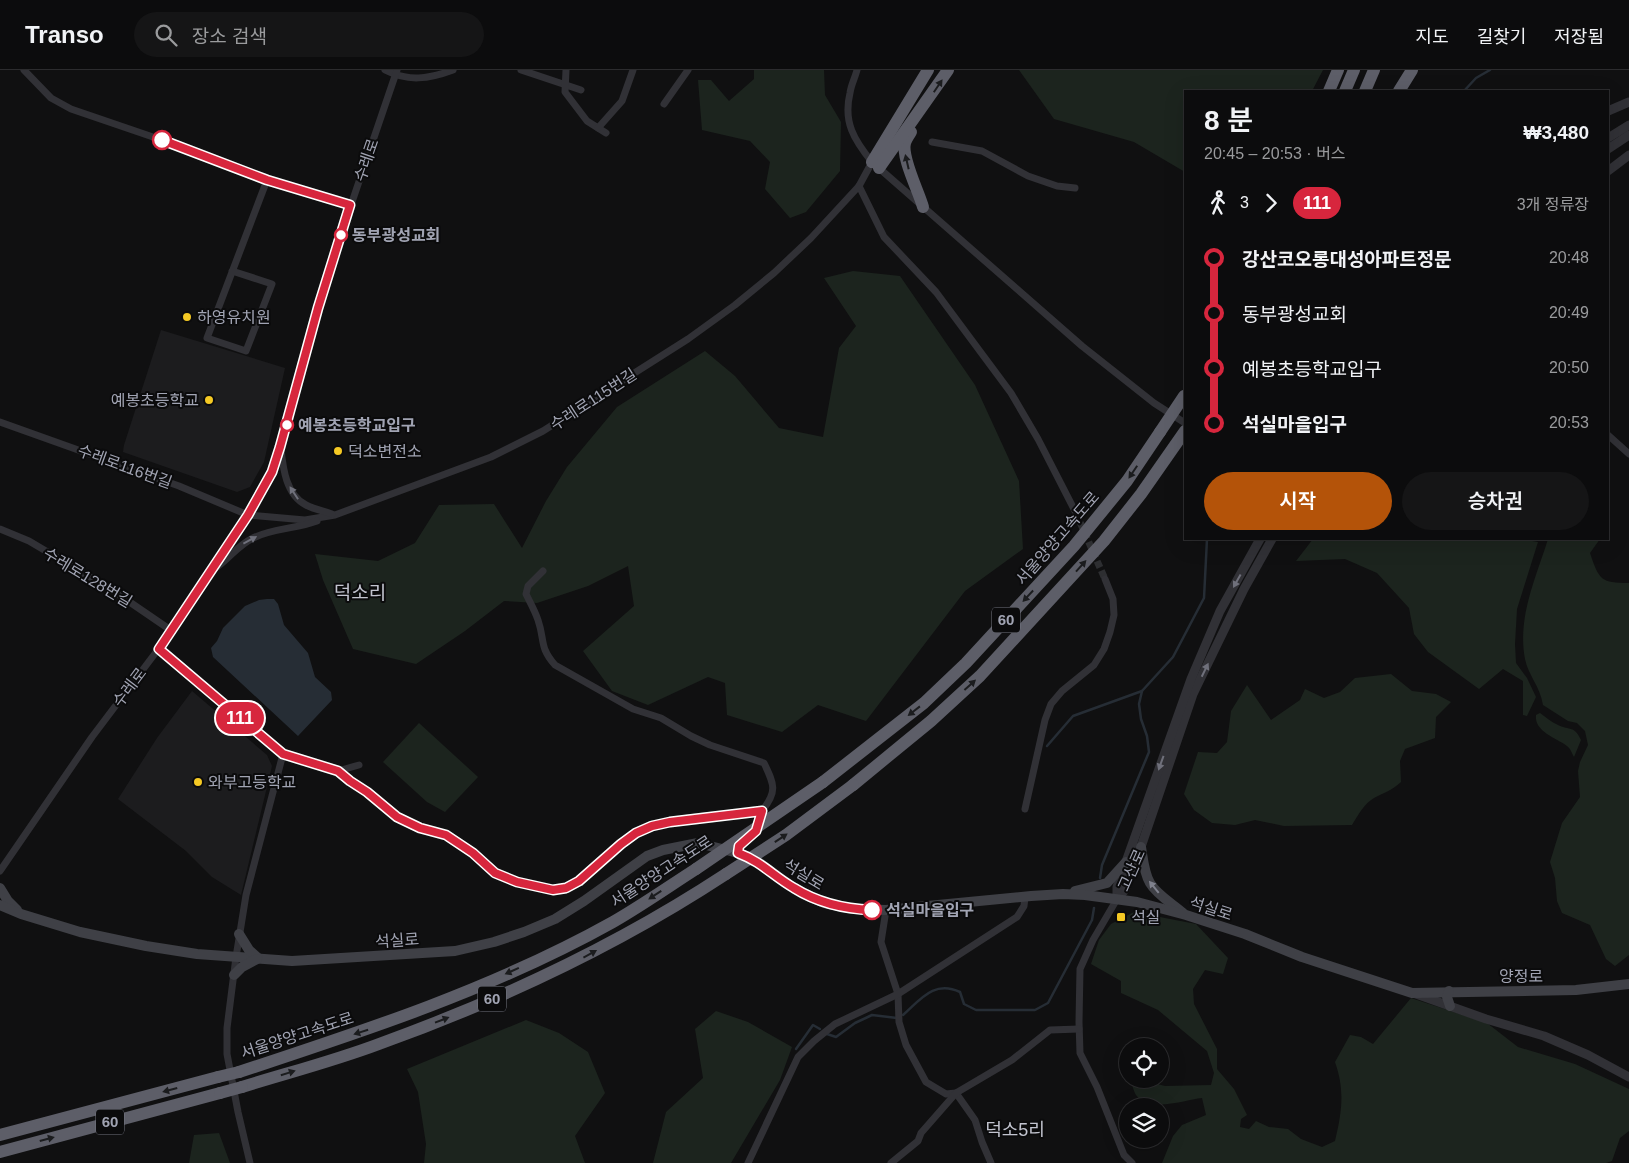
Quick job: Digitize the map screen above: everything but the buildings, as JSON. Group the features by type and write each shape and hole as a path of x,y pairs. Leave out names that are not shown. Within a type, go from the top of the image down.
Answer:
{"highway":[{"path":"876,165 928,70"},
{"path":"876,165 922,108 948,70"},
{"path":"1329,90 1338,70"},
{"path":"1345,90 1354,70"},
{"path":"1365,90 1374,70"},
{"path":"1399,90 1412,70"},
{"path":"922,108 920,117 905,143 909,171 923,207"},
{"name":"서울양양고속도로","path":"0,1135 239,1072 373,1028 464,993 539,959 613,922 696,869 823,782 924,703 966,662 1074,546 1127,481 1184,395"},
{"name":"서울양양고속도로","path":"0,1152 242,1087 378,1045 470,1008 579,960 675,908 786,835 854,785 980,676 1104,541 1141,494 1182,436"}],"main road":[{"name":"석실로","path":"0,904 21,914 80,932 146,946 197,954 292,961 455,951 472,948 524,932 555,919 584,901 647,856 663,850 698,843 754,859 794,888 824,903 854,909 886,910 1063,894 1117,899 1186,915 1245,934 1302,957 1412,993"},
{"path":"1141,847 1149,883 1158,893 1186,915"},
{"path":"1063,894 1107,883 1126,862"},
{"path":"0,888 8,901 21,914"},
{"path":"234,975 242,967 258,958 249,950 240,934"},
{"name":"양정로","path":"1412,993 1576,990 1629,984"},
{"path":"1449,991 1447,997 1450,1006"}],"street":[{"path":"24,70 51,98 71,109 191,150 267,180 350,205"},
{"path":"385,70 417,79 428,78 452,70"},
{"path":"521,70 581,90"},
{"path":"566,70 566,92 587,121 606,133"},
{"path":"598,128 622,101 633,70"},
{"path":"664,104 688,70"},
{"path":"857,70 849,95 849,126 858,145 876,165 1082,346 1154,403 1184,422"},
{"name":"수레로","path":"0,871 92,737 172,631 248,515 272,472 350,205 397,73"},
{"path":"1609,111 1629,102"},
{"path":"1609,137 1629,125"},
{"path":"1609,148 1629,136"},
{"path":"932,142 982,151 1028,176 1057,186 1075,188"},
{"path":"1609,170 1629,155"},
{"name":"수레로115번길","path":"248,515 305,520 333,516 491,457 543,432 688,339 735,305 774,273 811,238 876,165"},
{"path":"232,271 272,284 246,351 207,338 232,271 267,180"},
{"path":"859,186 884,237 936,292 1011,393 1038,439 1076,513"},
{"name":"수레로116번길","path":"0,422 178,486 248,515"},
{"path":"1609,436 1629,454"},
{"path":"280,447 284,472 296,497 304,505 333,516"},
{"path":"212,571 223,563 236,548 254,537 273,530 307,525 333,516"},
{"name":"수레로128번길","path":"0,530 29,541 114,592 172,631"},
{"name":"고산로","path":"1117,899 1117,888 1191,679 1220,611 1259,540"},
{"name":"고산로","path":"1117,899 1125,890 1141,847 1193,694 1244,589 1271,540"},
{"path":"543,571 528,586 526,594 538,620 542,644 547,656 555,665 632,709 661,718 691,736 710,744 764,763 773,783 774,791 770,801 762,811 756,831 739,846 738,853"},
{"path":"1025,809 1045,720 1051,704 1062,691 1094,665 1104,648 1110,632 1114,615 1113,599 1105,579"},
{"path":"159,649 283,754 338,771 397,817 420,828 446,835 473,853 495,873 517,882 553,890 566,888 579,881 636,833 652,826 670,822 762,811"},
{"path":"250,1163 226,1054 227,1028 246,895 283,754"},
{"path":"338,771 359,765"},
{"path":"748,1163 798,1057 814,1041 835,1024 898,994 1017,917 1024,906 1025,897"},
{"path":"1117,899 1093,940 1080,969 1080,1053 1097,1087 1124,1155 1132,1163"},
{"path":"886,910 881,942 898,994 899,1022 906,1045 926,1082 946,1094 956,1093"},
{"name":"석실로","path":"1412,993 1486,1019 1544,1036 1588,1055 1629,1077"},
{"path":"891,1163 918,1141 921,1133 956,1093 1012,1060 1050,1030 1079,1029"},
{"path":"956,1093 975,1120 991,1163"}],"shaded area":[{"path":"754,70 824,70 825,95 841,122 840,171 806,212 790,218 765,189 770,162 750,141 702,130 698,80 711,80 729,101 754,79"},
{"path":"1019,70 1323,70 1313,90 1184,90 1184,171 1134,142 1054,119"},
{"path":"853,271 900,276 975,385 1019,481 1023,549 965,591 866,721 818,705 782,732 727,715 725,683 708,677 648,705 612,691 583,651 634,606 628,566 588,586 537,603 504,601 465,631 416,664 353,649 323,580 315,554 378,561 415,543 439,505 494,504 522,548 546,501 567,467 617,407 705,351 735,376 779,428 823,437 839,348 856,326 824,278"},
{"name":"예봉초등학교","path":"161,330 285,368 264,462 250,487 237,492 123,452"},
{"path":"1312,540 1527,540 1538,542 1517,609 1516,663 1527,678 1536,697 1527,716 1523,715 1523,681 1503,669 1479,689 1428,652 1414,634 1409,608 1377,573 1345,559 1296,561"},
{"path":"1548,540 1599,540 1590,553 1599,574 1607,581 1629,583 1629,955 1615,966 1606,959 1590,925 1562,913 1557,901 1555,878 1550,862 1562,823 1580,797 1578,771 1588,745 1585,731 1577,723 1568,721 1543,705 1525,659 1524,628 1533,583"},
{"path":"267,599 274,599 278,604 284,625 308,653 315,677 331,692 332,700 298,736 213,657 211,648 217,641 223,628 245,606"},
{"path":"1391,674 1412,691 1436,694 1451,702 1436,717 1435,738 1405,749 1400,761 1401,782 1370,800 1352,825 1284,826 1255,820 1235,825 1212,823 1194,810 1184,794 1198,752 1217,753 1227,742 1231,711 1247,685 1271,720 1300,700 1305,689 1324,698 1340,692 1355,678"},
{"name":"와부고등학교","path":"192,691 267,755 272,766 241,895 212,877 186,851 118,799 157,738"},
{"path":"1540,713 1555,724 1576,732 1581,740 1574,757 1568,747 1542,730 1536,721 1536,715"},
{"path":"419,723 478,777 445,812 427,802 383,762"},
{"path":"1134,912 1196,924 1228,958 1223,974 1205,970 1193,989 1194,1004 1217,1049 1217,1069 1234,1089 1247,1115 1241,1119 1240,1127 1249,1129 1256,1121 1269,1127 1288,1129 1301,1139 1322,1147 1335,1141 1341,1092 1335,1062 1350,1035 1361,1037 1373,1044 1411,998 1487,1023 1518,1047 1575,1064 1629,1089 1629,1131 1620,1138 1612,1161 1606,1163 1162,1163 1173,1136 1182,1125 1206,1115 1202,1098 1169,1104 1169,1098 1140,1098 1133,1088 1211,1085 1214,1073 1207,1051 1158,1010 1121,993 1121,981 1091,964 1099,940 1111,924"},
{"path":"716,1011 748,1022 792,1047 780,1080 731,1163 653,1163 666,1112 703,1078 695,1029"},
{"path":"526,1020 559,1033 588,1052 605,1093 575,1136 585,1163 424,1163 426,1144 418,1092 407,1069"},
{"path":"219,1133 230,1163 189,1163 194,1135"}],"waterway":[{"path":"1465,90 1476,78 1490,70"},
{"path":"1100,878 1102,865 1149,752 1139,704 1142,691 1173,657 1204,598 1207,540"},
{"path":"1047,746 1073,716 1142,691"},
{"path":"903,1015 928,993 943,988 960,992 964,1004 976,1010 1035,1010 1048,1003 1092,920 1094,908"},
{"path":"827,1034 836,1037 855,1023 872,1015 897,1018"},
{"path":"796,1049 813,1025 820,1029"}],"tunnel":[{"path":"1076,513 1105,579"}],"bus line":[{"name":"111","path":"162,140 267,180 350,205 318,308 272,472 248,515 159,649 283,754 338,771 397,817 420,828 446,835 473,853 495,873 517,882 553,890 566,888 579,881 636,833 652,826 733,813 762,811 756,831 739,846 738,853 754,859 794,888 824,903 854,909 872,910"}],"place":[{"name":"동부광성교회","path":"341,235"},
{"name":"하영유치원","path":"187,317"},
{"name":"예봉초등학교","path":"209,400"},
{"name":"예봉초등학교입구","path":"287,425"},
{"name":"덕소변전소","path":"338,451"},
{"name":"와부고등학교","path":"198,782"},
{"name":"석실마을입구","path":"872,910"},
{"name":"석실","path":"1121,917"}],"district":[{"name":"덕소리","path":"360,592"},
{"name":"덕소5리","path":"1015,1130"}]}
